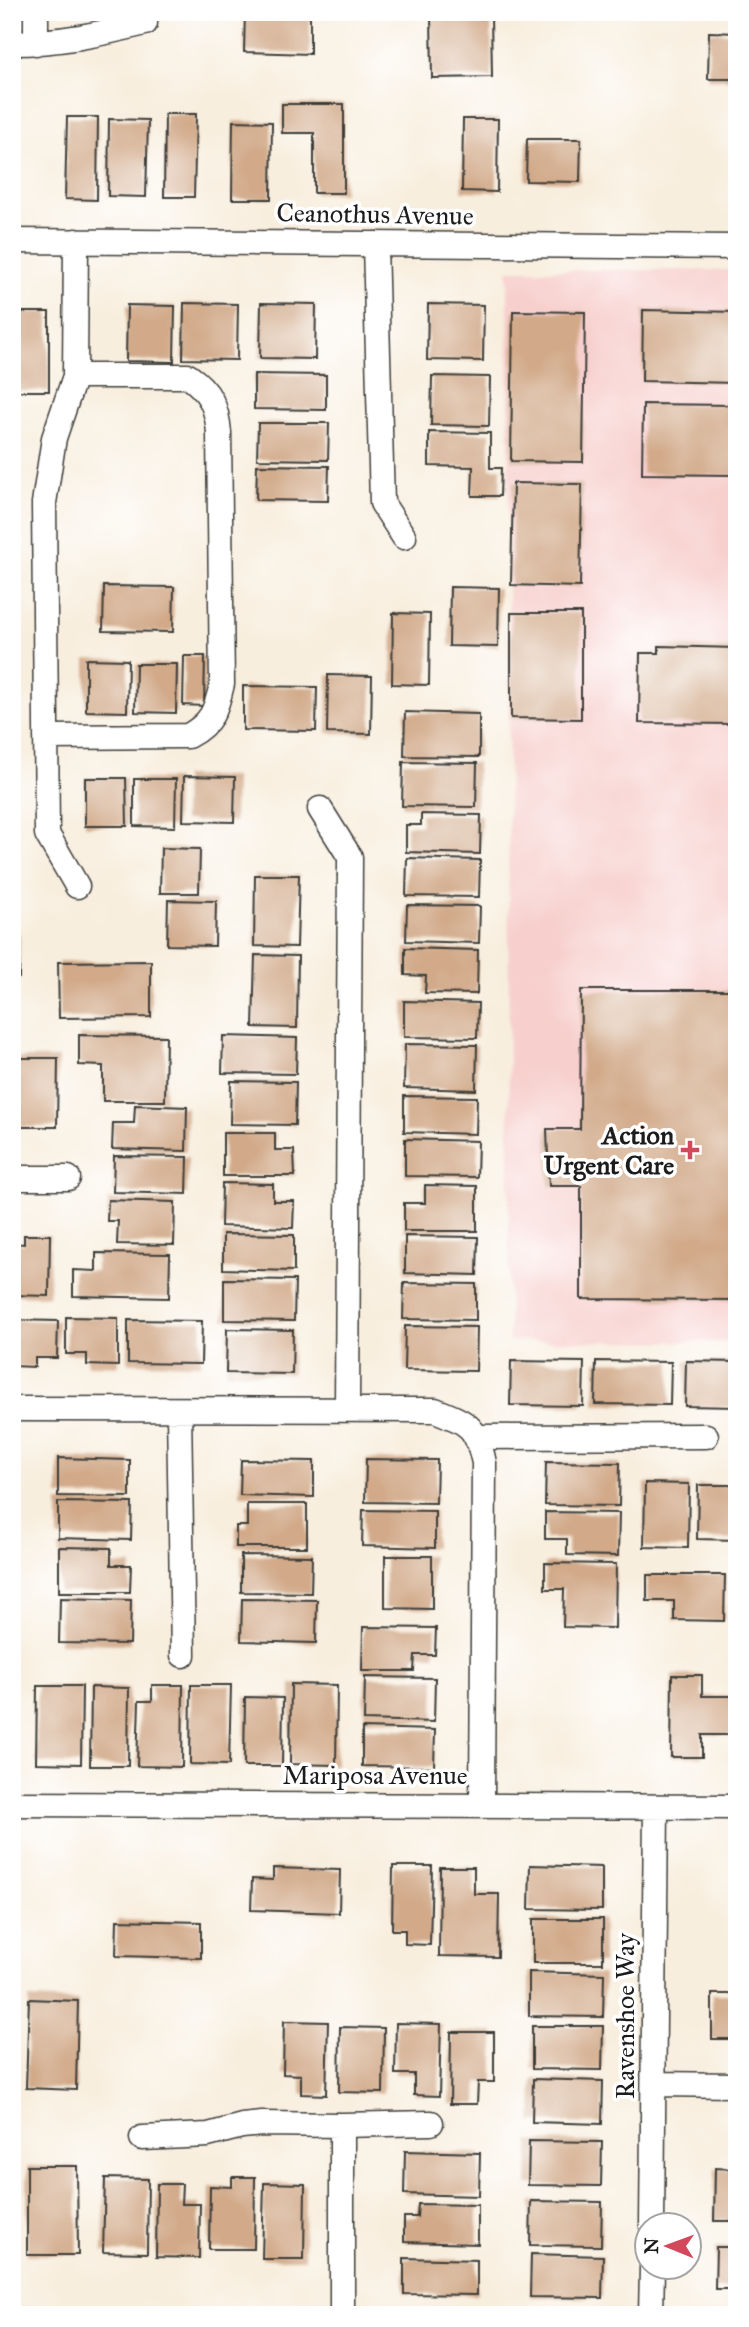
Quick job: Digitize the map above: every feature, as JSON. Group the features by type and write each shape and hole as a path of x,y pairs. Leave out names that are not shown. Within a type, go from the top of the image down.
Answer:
{"street":[{"path":"36,12 24,43 94,35 145,23"},
{"name":"Ceanothus Avenue","path":"12,241 737,247"},
{"path":"76,241 75,376 54,438 44,503 47,834 77,886"},
{"path":"375,244 382,503 404,537"},
{"path":"46,737 188,736 203,728 213,715 222,684 219,433 217,412 210,396 202,385 188,376 75,376"},
{"path":"320,809 350,857 347,1410"},
{"path":"12,1178 68,1178"},
{"path":"12,1409 435,1410 460,1420 478,1437 484,1463 482,1805"},
{"path":"178,1410 183,1656"},
{"path":"478,1437 706,1436"},
{"name":"Mariposa Avenue","path":"12,1804 737,1807"},
{"name":"Ravenshoe Way","path":"652,2212 656,1807"},
{"path":"654,2084 737,2085"},
{"path":"142,2138 208,2135 262,2124 431,2123"},
{"path":"342,2125 342,2315"},
{"path":"651,2315 652,2282"}],"shaded area":[{"path":"508,270 737,270 737,1342 509,1341"}],"building":[{"path":"245,12 310,12 310,54 244,52"},
{"path":"491,13 492,77 432,78 431,14"},
{"path":"709,32 737,33 737,79 708,79"},
{"path":"282,104 344,104 344,193 314,193 314,133 282,133"},
{"path":"12,114 19,114 17,196 12,196"},
{"path":"165,114 196,114 194,197 164,197"},
{"path":"67,117 98,117 97,200 65,199"},
{"path":"109,119 148,120 146,197 108,196"},
{"path":"463,119 498,119 497,192 462,191"},
{"path":"233,121 272,122 271,199 232,199"},
{"path":"527,139 581,139 580,182 526,181"},
{"path":"184,303 238,304 237,360 183,359"},
{"path":"261,303 316,304 315,359 260,358"},
{"path":"428,304 484,305 483,361 427,360"},
{"path":"127,305 175,306 174,362 126,361"},
{"path":"643,310 737,312 737,383 642,381"},
{"path":"513,311 585,312 583,462 511,461"},
{"path":"12,312 49,312 49,391 12,391"},
{"path":"254,374 326,375 326,410 254,409"},
{"path":"432,376 490,377 489,426 431,425"},
{"path":"643,404 735,405 734,475 642,474"},
{"path":"258,423 329,423 328,460 257,459"},
{"path":"429,432 490,433 490,468 501,468 500,496 472,496 473,467 429,466"},
{"path":"257,465 329,466 328,501 256,500"},
{"path":"513,483 582,484 580,587 511,585"},
{"path":"104,586 174,587 173,632 103,631"},
{"path":"450,587 499,588 498,647 449,646"},
{"path":"393,613 430,614 429,685 392,684"},
{"path":"511,613 581,613 581,719 511,718"},
{"path":"12,643 16,643 15,678 12,678"},
{"path":"659,646 737,648 737,724 639,723 640,653 659,653"},
{"path":"184,656 205,656 204,706 183,705"},
{"path":"86,659 128,660 127,712 86,711"},
{"path":"136,664 177,664 176,713 135,712"},
{"path":"328,675 372,676 371,734 327,733"},
{"path":"243,686 317,687 316,731 243,730"},
{"path":"405,712 479,714 479,757 404,756"},
{"path":"403,762 477,763 476,807 402,806"},
{"path":"184,776 235,777 234,822 183,821"},
{"path":"85,778 126,778 127,826 85,826"},
{"path":"134,779 176,779 175,827 134,826"},
{"path":"12,787 15,787 15,824 12,824"},
{"path":"421,814 481,815 480,854 406,852 406,825 421,825"},
{"path":"12,833 16,833 15,877 12,877"},
{"path":"161,848 200,849 199,893 160,893"},
{"path":"407,858 480,860 479,897 406,896"},
{"path":"255,875 299,875 297,947 254,946"},
{"path":"168,900 216,901 215,946 167,945"},
{"path":"407,905 480,906 479,943 406,941"},
{"path":"12,934 20,934 19,978 12,978"},
{"path":"405,948 478,950 477,994 425,993 426,976 405,975"},
{"path":"255,955 298,956 297,1028 253,1027"},
{"path":"151,961 151,1017 59,1018 58,962"},
{"path":"581,990 737,990 737,1300 581,1299 581,1186 549,1186 547,1129 580,1129"},
{"path":"404,1001 478,1003 477,1038 404,1037"},
{"path":"79,1035 166,1036 165,1101 103,1101 103,1066 79,1065"},
{"path":"223,1036 297,1038 296,1074 222,1073"},
{"path":"405,1044 477,1045 476,1090 404,1088"},
{"path":"16,1058 58,1058 57,1127 14,1127"},
{"path":"231,1081 296,1082 295,1125 230,1124"},
{"path":"404,1096 477,1097 476,1134 404,1132"},
{"path":"135,1105 187,1107 186,1151 112,1149 113,1123 134,1123"},
{"path":"223,1133 275,1133 275,1150 294,1150 295,1176 223,1176"},
{"path":"405,1139 478,1141 477,1177 405,1176"},
{"path":"114,1156 188,1157 187,1194 113,1192"},
{"path":"222,1183 273,1184 273,1201 294,1201 293,1228 221,1226"},
{"path":"425,1185 477,1186 477,1231 404,1231 404,1203 425,1203"},
{"path":"108,1200 175,1202 174,1245 117,1244 118,1221 107,1221"},
{"path":"223,1234 294,1235 294,1271 223,1269"},
{"path":"24,1235 50,1235 49,1296 12,1295 12,1243 24,1244"},
{"path":"405,1236 478,1237 477,1275 405,1273"},
{"path":"96,1253 170,1254 169,1298 73,1296 73,1270 96,1271"},
{"path":"224,1279 295,1280 294,1321 224,1320"},
{"path":"404,1283 476,1284 476,1320 403,1319"},
{"path":"66,1317 118,1318 118,1366 87,1365 87,1354 66,1354"},
{"path":"12,1320 58,1321 57,1358 35,1358 35,1367 12,1366"},
{"path":"128,1320 202,1321 201,1364 128,1363"},
{"path":"405,1326 477,1327 476,1371 404,1370"},
{"path":"227,1329 293,1330 292,1374 226,1373"},
{"path":"511,1361 584,1362 583,1406 510,1405"},
{"path":"596,1361 671,1362 670,1405 595,1404"},
{"path":"686,1361 737,1362 737,1407 685,1406"},
{"path":"58,1458 130,1460 130,1497 58,1496"},
{"path":"366,1459 437,1460 436,1503 365,1502"},
{"path":"733,1459 737,1459 737,1540 697,1539 698,1485 733,1485"},
{"path":"241,1460 314,1461 314,1497 240,1495"},
{"path":"546,1462 620,1463 619,1506 545,1505"},
{"path":"645,1483 689,1484 688,1548 644,1547"},
{"path":"58,1502 132,1503 131,1540 58,1538"},
{"path":"247,1504 307,1504 307,1547 236,1547 236,1526 247,1526"},
{"path":"363,1510 435,1511 435,1548 362,1546"},
{"path":"545,1512 619,1513 618,1556 567,1555 567,1539 545,1539"},
{"path":"59,1547 111,1548 111,1565 131,1565 130,1592 59,1592"},
{"path":"241,1555 312,1556 311,1593 241,1592"},
{"path":"385,1556 432,1556 432,1609 385,1608"},
{"path":"545,1563 616,1564 615,1628 563,1627 564,1589 545,1589"},
{"path":"647,1575 725,1575 724,1621 674,1620 674,1601 647,1601"},
{"path":"60,1598 131,1600 130,1644 59,1643"},
{"path":"242,1599 317,1600 316,1643 241,1641"},
{"path":"363,1627 436,1628 435,1655 415,1655 414,1671 362,1671"},
{"path":"672,1675 702,1675 702,1696 737,1696 737,1735 702,1735 702,1757 671,1757"},
{"path":"365,1677 435,1678 434,1722 364,1720"},
{"path":"291,1684 337,1685 336,1765 290,1764"},
{"path":"152,1685 183,1685 182,1767 137,1766 139,1701 152,1701"},
{"path":"191,1685 231,1685 229,1765 190,1764"},
{"path":"37,1686 82,1686 81,1764 36,1763"},
{"path":"91,1687 129,1688 128,1766 90,1766"},
{"path":"245,1697 283,1698 282,1766 244,1766"},
{"path":"362,1728 435,1730 434,1767 362,1766"},
{"path":"530,1865 602,1867 602,1910 529,1909"},
{"path":"393,1866 432,1866 430,1945 405,1944 405,1930 392,1930"},
{"path":"440,1867 474,1867 474,1894 499,1894 498,1957 439,1956"},
{"path":"273,1868 340,1870 339,1913 251,1910 252,1879 273,1880"},
{"path":"533,1919 603,1919 603,1963 533,1963"},
{"path":"117,1920 201,1922 201,1958 116,1956"},
{"path":"529,1972 604,1974 603,2017 529,2016"},
{"path":"712,1994 737,1994 737,2039 712,2039"},
{"path":"29,1999 78,2001 76,2090 26,2088"},
{"path":"284,2021 328,2022 326,2095 301,2094 301,2075 283,2074"},
{"path":"396,2023 441,2024 439,2096 414,2095 414,2074 395,2074"},
{"path":"532,2026 603,2026 602,2070 532,2069"},
{"path":"340,2027 384,2028 383,2093 339,2092"},
{"path":"451,2032 494,2032 494,2082 478,2082 477,2104 450,2104"},
{"path":"533,2079 603,2081 602,2124 532,2122"},
{"path":"529,2141 602,2142 601,2186 528,2185"},
{"path":"733,2146 737,2146 737,2221 714,2221 715,2168 733,2169"},
{"path":"405,2151 480,2153 479,2196 404,2194"},
{"path":"27,2166 77,2166 78,2255 27,2255"},
{"path":"232,2177 255,2177 254,2249 209,2249 210,2186 232,2187"},
{"path":"105,2178 148,2179 147,2253 103,2252"},
{"path":"264,2183 305,2184 304,2259 262,2259"},
{"path":"157,2184 182,2184 181,2204 200,2204 199,2258 156,2257"},
{"path":"531,2201 602,2202 601,2246 530,2245"},
{"path":"418,2204 478,2205 478,2244 404,2242 404,2217 417,2217"},
{"path":"716,2247 737,2247 737,2289 715,2289"},
{"path":"531,2254 603,2256 602,2298 530,2297"},
{"path":"404,2258 477,2260 477,2295 404,2294"},
{"path":"530,2310 602,2311 602,2315 530,2315"}],"place":[{"name":"Action Urgent Care","path":"690,1150"}]}
